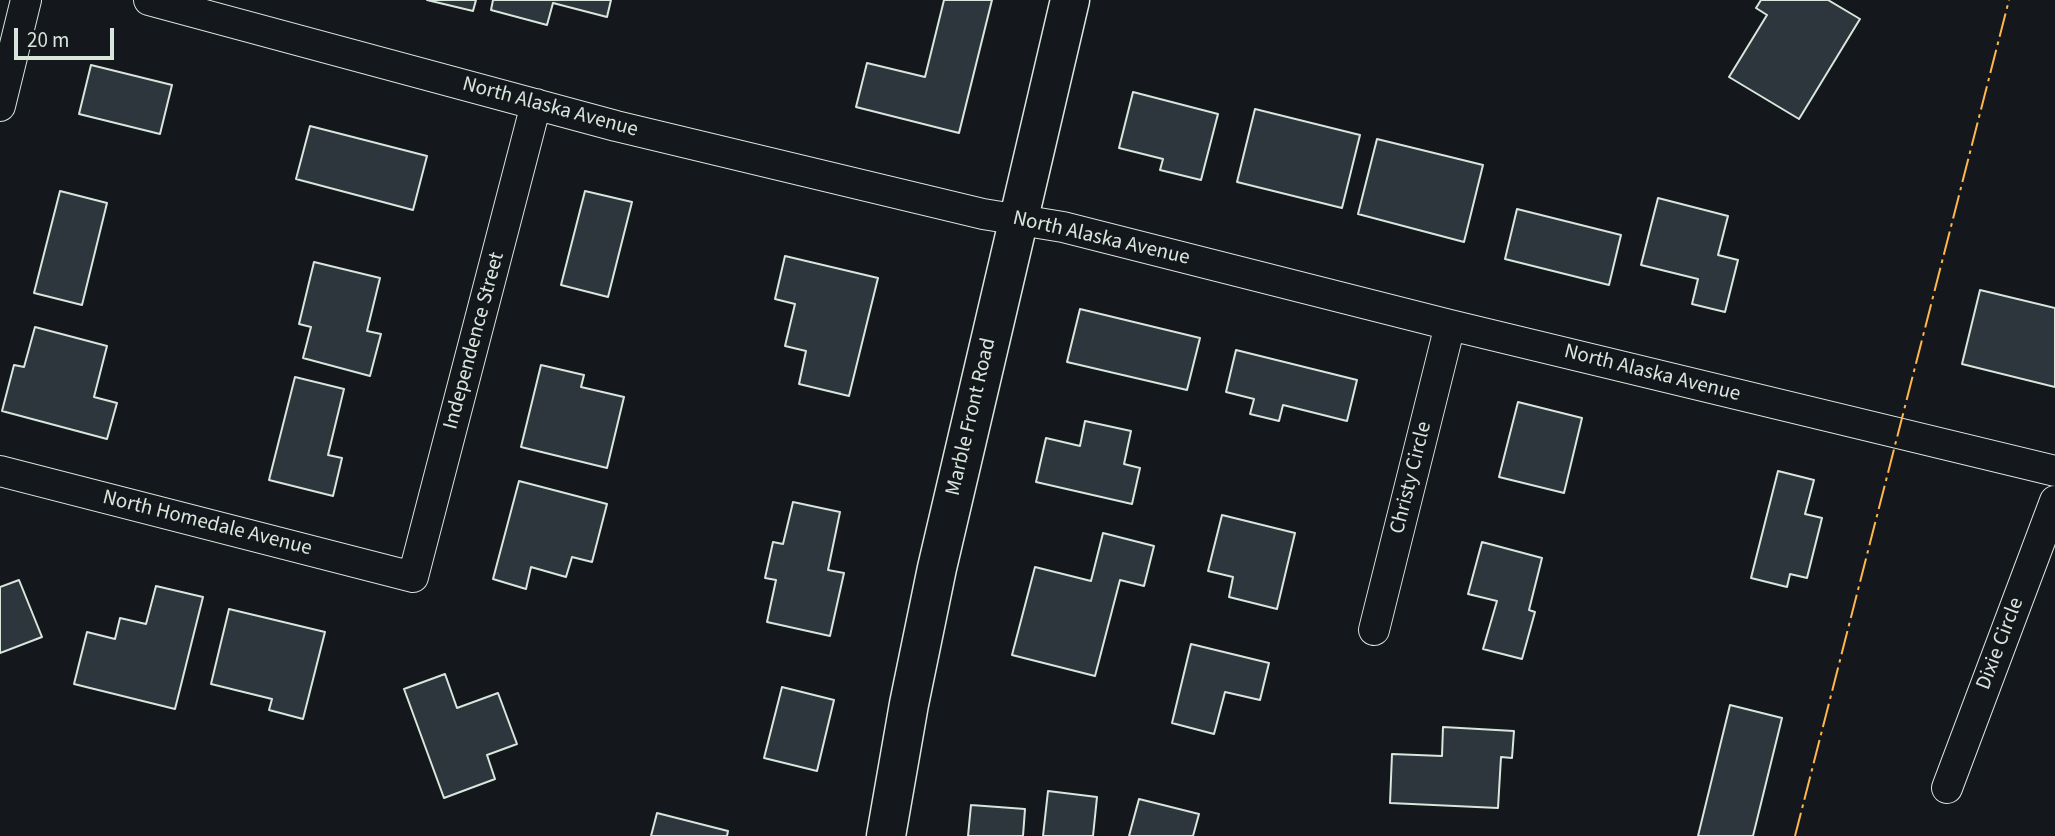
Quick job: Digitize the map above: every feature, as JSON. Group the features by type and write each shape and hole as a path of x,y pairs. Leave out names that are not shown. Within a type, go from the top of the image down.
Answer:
{"street":[{"path":"0,106 26,0"},
{"name":"North Alaska Avenue","path":"149,0 616,126 983,214 1063,227 1450,325 2055,471"},
{"name":"Marble Front Road","path":"886,836 937,568 1070,0"},
{"name":"Independence Street","path":"413,578 536,104"},
{"name":"Christy Circle","path":"1374,630 1450,325"},
{"name":"North Homedale Avenue","path":"0,471 413,578"},
{"name":"Dixie Circle","path":"1947,788 2055,501"}],"building":[{"path":"427,0 476,0 473,11"},
{"path":"493,0 611,0 607,17 553,3 547,25 491,10"},
{"path":"944,0 992,0 959,133 856,107 867,63 925,77"},
{"path":"1761,0 1828,0 1860,19 1799,119 1729,77 1767,15 1756,8"},
{"path":"91,65 172,85 160,134 79,114"},
{"path":"1133,92 1218,114 1201,180 1160,170 1163,159 1119,148"},
{"path":"1255,109 1360,135 1342,208 1237,182"},
{"path":"310,126 427,156 413,210 296,179"},
{"path":"1377,139 1483,165 1464,242 1358,214"},
{"path":"60,191 107,203 82,305 34,293"},
{"path":"585,191 632,202 608,297 561,285"},
{"path":"1658,198 1728,216 1718,255 1738,260 1725,312 1692,304 1698,279 1641,265"},
{"path":"1517,209 1621,235 1609,285 1505,259"},
{"path":"785,256 878,278 849,396 799,384 806,351 785,346 795,304 775,299"},
{"path":"314,262 380,278 367,331 381,334 370,376 303,358 311,327 299,324"},
{"path":"1980,290 2055,308 2055,387 1962,364"},
{"path":"1080,309 1200,338 1187,390 1067,362"},
{"path":"35,327 107,346 94,397 117,403 107,439 2,411 14,365 24,367"},
{"path":"1236,350 1357,380 1347,421 1283,405 1279,421 1250,414 1254,399 1226,392"},
{"path":"541,365 584,375 581,387 624,397 607,468 521,447"},
{"path":"295,377 344,389 328,455 342,458 333,496 269,480"},
{"path":"1518,402 1582,418 1564,493 1499,477"},
{"path":"1085,421 1131,431 1124,464 1140,468 1132,504 1036,482 1046,438 1080,446"},
{"path":"1778,471 1814,480 1805,514 1822,518 1807,578 1790,574 1787,587 1751,578"},
{"path":"519,481 607,504 592,562 572,557 566,577 531,567 526,589 493,579"},
{"path":"793,502 840,512 828,570 844,573 830,636 767,622 776,580 765,578 773,542 783,544"},
{"path":"1222,515 1295,533 1277,609 1229,597 1233,577 1208,571"},
{"path":"1103,533 1154,546 1144,586 1120,580 1095,676 1012,655 1035,567 1091,581"},
{"path":"1482,542 1542,558 1529,610 1535,612 1522,659 1483,649 1497,601 1468,594"},
{"path":"19,580 42,637 0,653 0,587"},
{"path":"156,586 203,597 175,709 74,684 87,632 115,639 120,618 146,624"},
{"path":"229,609 325,632 303,719 269,710 272,699 211,684"},
{"path":"1191,644 1269,663 1260,700 1225,692 1214,734 1172,723"},
{"path":"445,674 457,708 498,693 517,744 487,755 495,779 444,798 404,689"},
{"path":"782,687 834,700 817,771 764,758"},
{"path":"1730,705 1782,718 1753,836 1698,836"},
{"path":"1443,727 1514,731 1512,758 1501,757 1498,808 1390,803 1392,754 1442,756"},
{"path":"1048,791 1097,797 1093,836 1043,836"},
{"path":"1139,799 1199,814 1193,836 1129,836"},
{"path":"971,805 1025,809 1023,836 968,836"},
{"path":"657,813 728,831 727,836 651,836"}],"power":[{"path":"1795,836 2009,0"}]}
